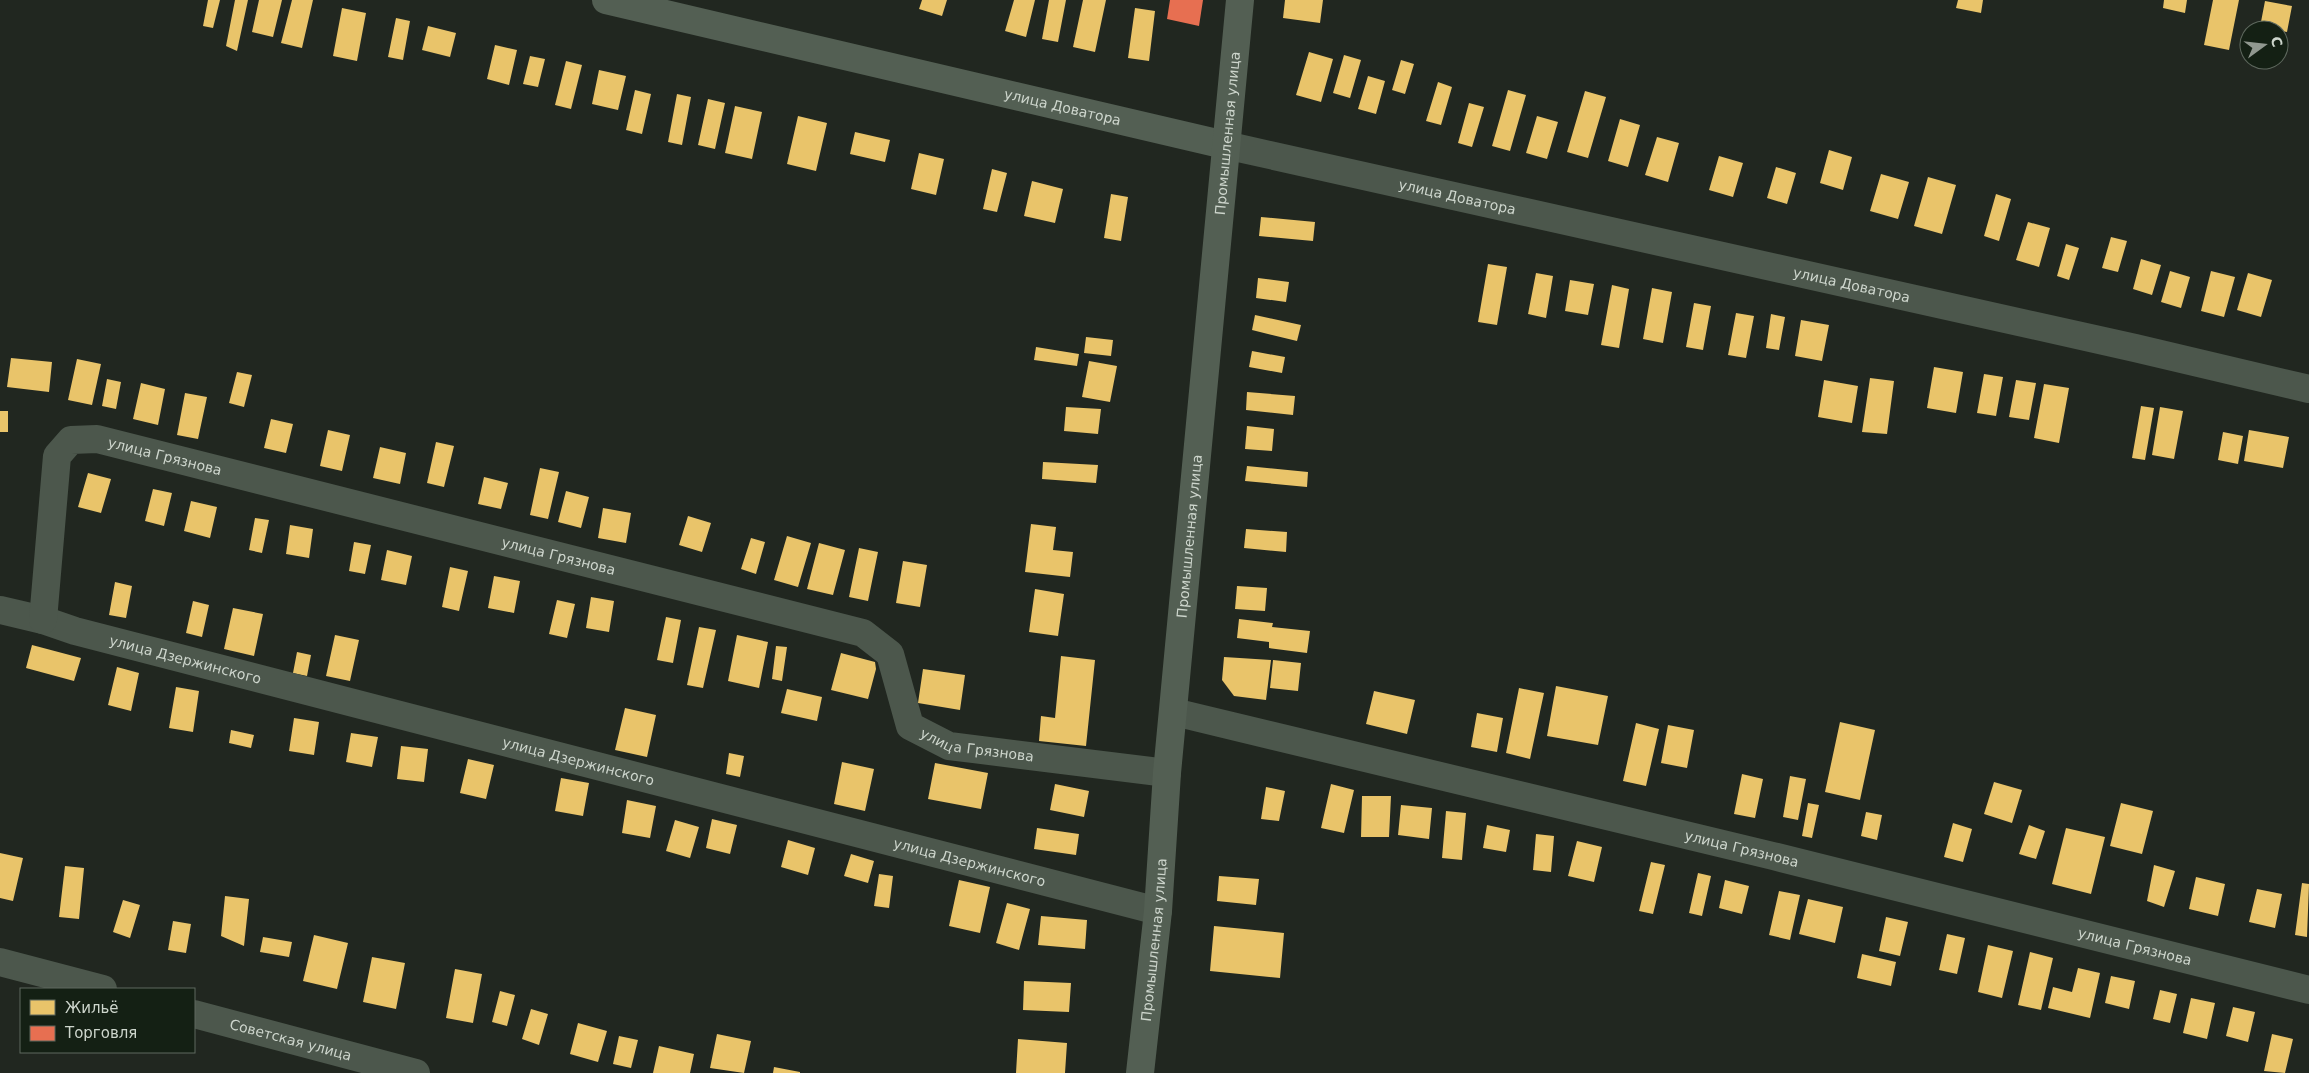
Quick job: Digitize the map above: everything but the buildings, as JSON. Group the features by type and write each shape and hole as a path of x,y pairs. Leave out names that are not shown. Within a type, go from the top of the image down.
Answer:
{"main road":[{"name":"улица Доватора","path":"606,0 1225,145"},
{"name":"Промышленная улица","path":"1140,1073 1158,911 1167,773 1240,0"}],"street":[{"name":"улица Доватора","path":"1225,145 2126,345 2309,388"},
{"name":"улица Грязнова","path":"43,620 57,456 71,440 97,439 863,633 890,654 910,726 949,746 1167,773"},
{"name":"улица Дзержинского","path":"0,610 1158,911"},
{"name":"улица Грязнова","path":"1174,712 1763,854 2309,990"},
{"path":"0,962 99,988"},
{"name":"Советская улица","path":"195,1014 416,1073"}]}
